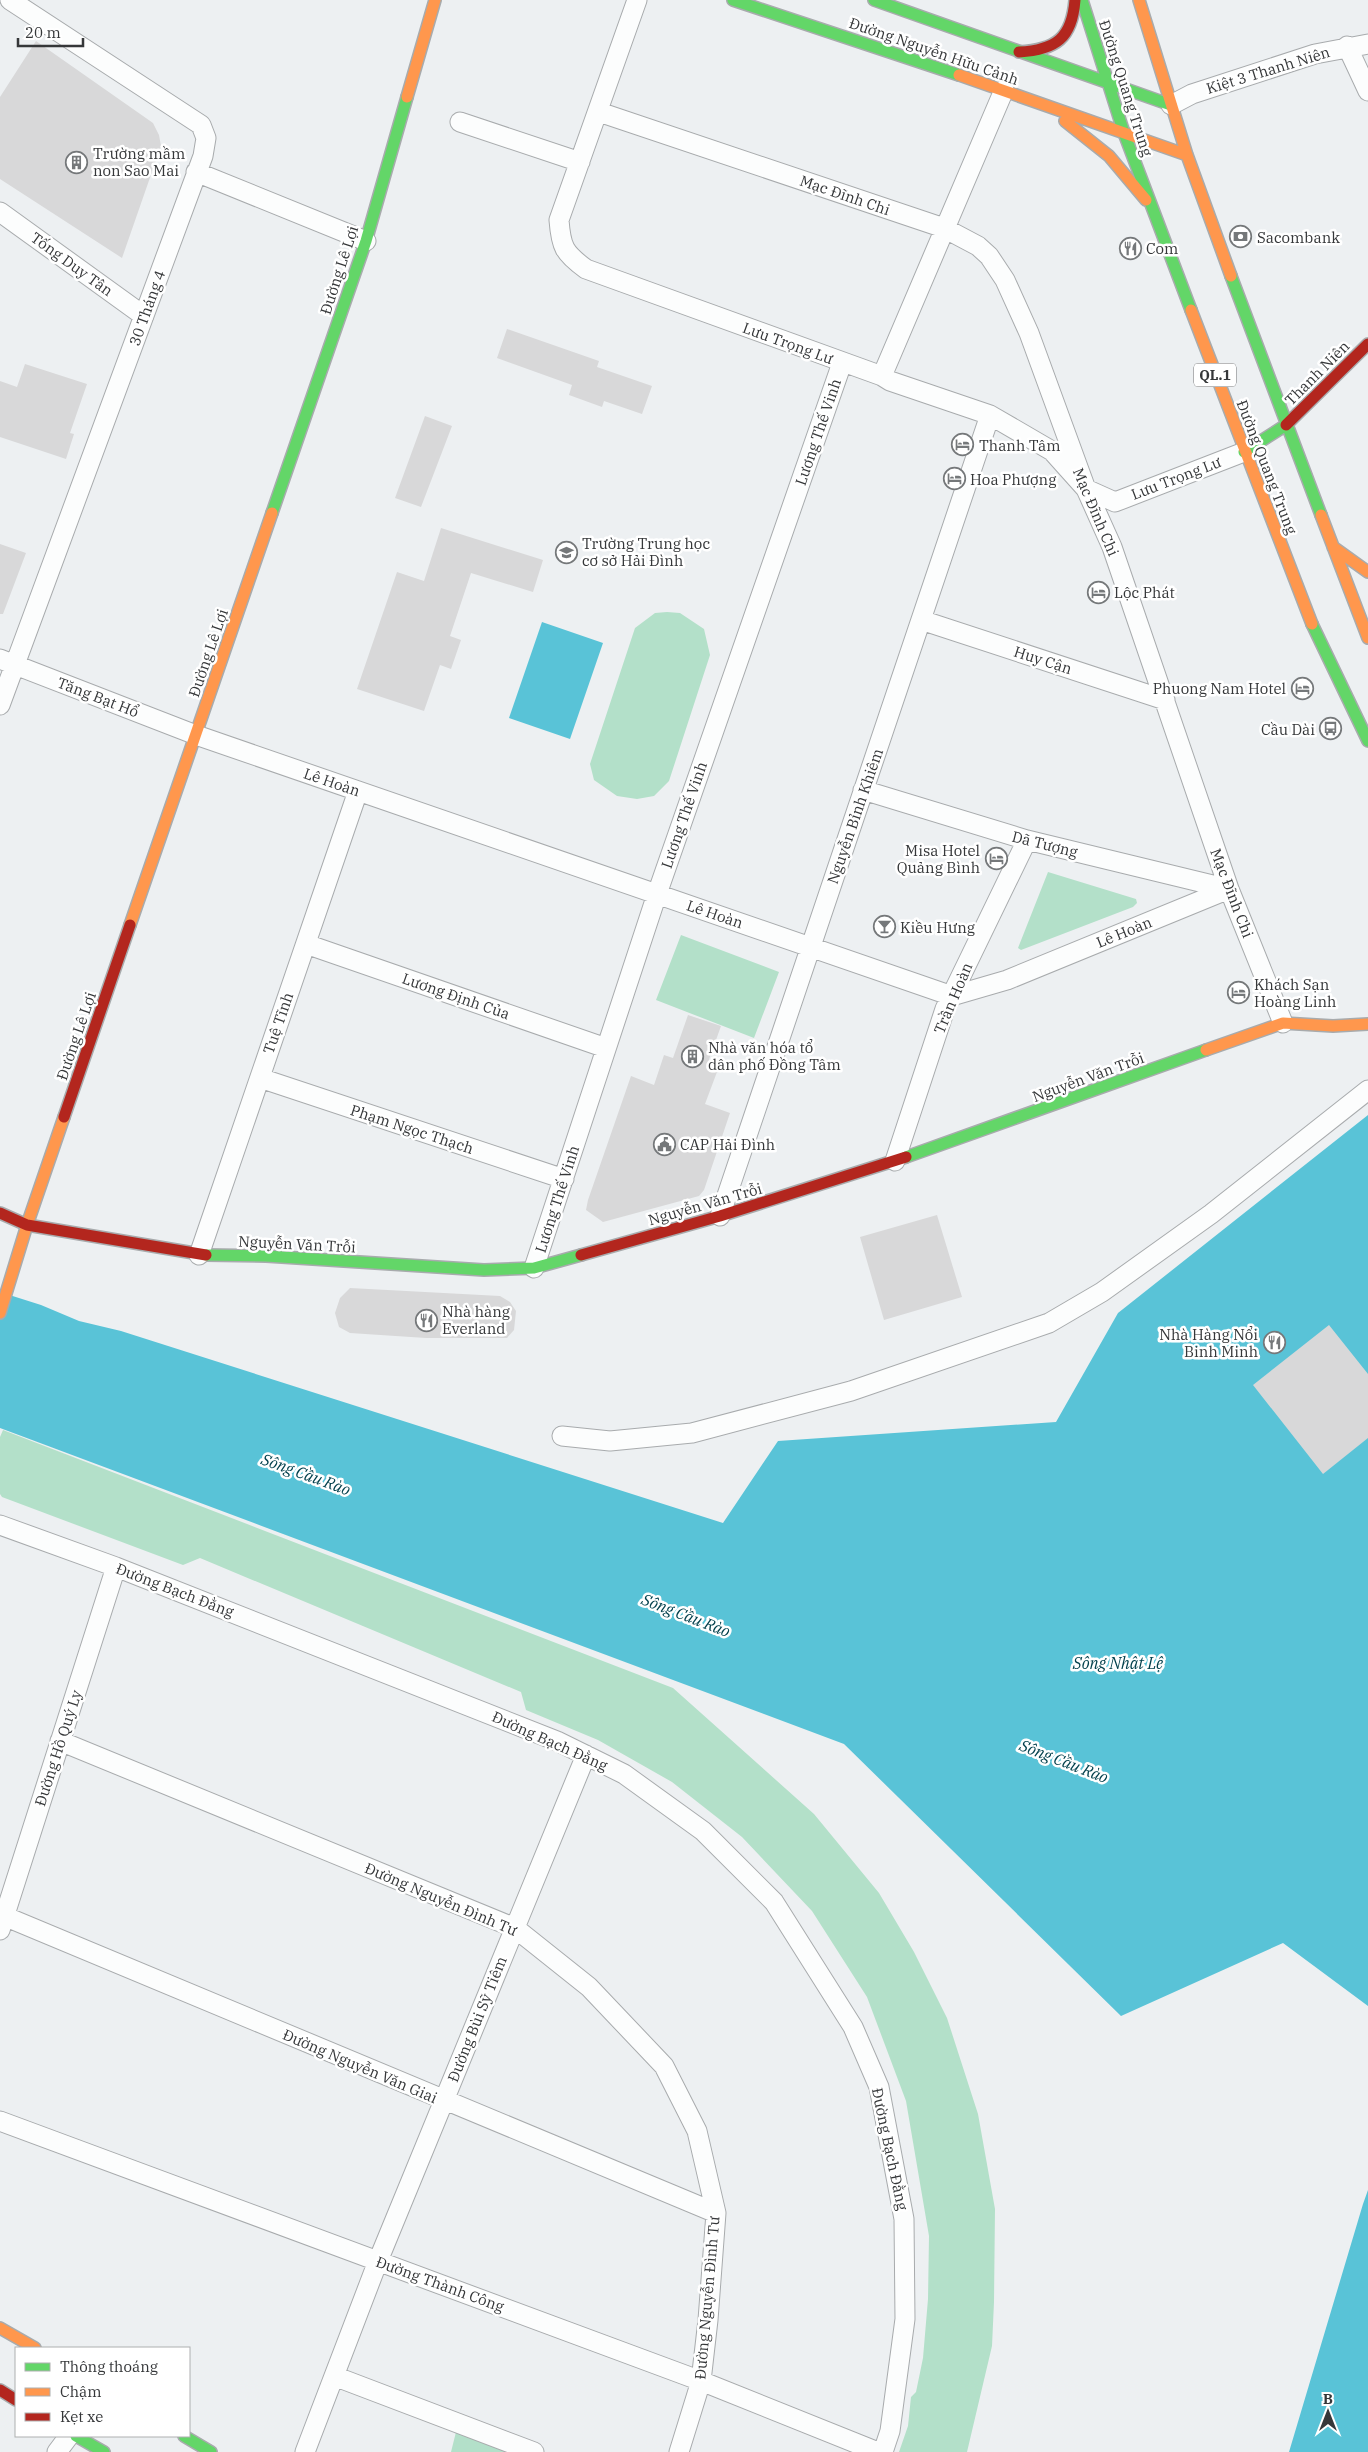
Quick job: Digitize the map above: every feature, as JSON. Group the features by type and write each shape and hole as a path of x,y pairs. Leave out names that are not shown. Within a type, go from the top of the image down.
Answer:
{"main road":[{"name":"Đường Lê Lợi","path":"0,1314 27,1225 366,241 435,0"},
{"name":"Đường Nguyễn Hữu Cảnh","path":"733,0 1011,93 1187,155"},
{"name":"Đường Nguyễn Hữu Cảnh","path":"874,0 1171,105"},
{"path":"1019,52 1033,52 1046,48 1065,37 1071,29 1075,0"},
{"name":"Đường Quang Trung","path":"1082,0 1124,133 1244,452 1320,644 1368,741"},
{"path":"1139,0 1187,155 1286,425 1368,638"},
{"path":"1011,93 1047,110 1093,142 1120,167 1153,210"},
{"name":"Thanh Niên","path":"1244,452 1286,425 1368,344"},
{"path":"1333,547 1368,572"},
{"name":"Nguyễn Văn Trỗi","path":"0,1213 27,1225 199,1255 266,1256 484,1270 534,1268 720,1216 895,1161 1284,1023 1333,1026 1368,1024"},
{"path":"0,2328 33,2347"},
{"path":"0,2390 15,2399"},
{"path":"78,2437 104,2452"},
{"path":"186,2437 211,2452"}],"street":[{"name":"30 Tháng 4","path":"0,705 8,662 144,316 203,156 206,138 201,125 10,0"},
{"name":"Lưu Trọng Lư","path":"637,0 599,112 559,220 560,240 567,255 586,269 882,376 890,381 990,415 1052,450 1086,489 1115,502 1244,452"},
{"name":"Kiệt 3 Thanh Niên","path":"1171,105 1192,94 1347,46 1368,44"},
{"path":"1347,46 1368,91"},
{"path":"882,376 944,228 1011,93"},
{"name":"Mạc Đĩnh Chi","path":"599,112 944,228 978,246 989,256 1005,280 1029,333 1086,489 1112,547 1230,889 1284,1023"},
{"path":"460,122 580,162"},
{"path":"196,172 366,241"},
{"name":"Tống Duy Tân","path":"0,212 144,316"},
{"name":"Lương Thế Vinh","path":"534,1268 656,894 842,363"},
{"name":"Nguyễn Bỉnh Khiêm","path":"720,1216 990,415"},
{"name":"Huy Cận","path":"921,620 1165,700"},
{"name":"Tăng Bạt Hổ","path":"8,662 196,735"},
{"name":"Lê Hoàn","path":"196,735 952,996 1007,980 1230,889"},
{"name":"Dã Tượng","path":"863,790 1027,840 1230,889"},
{"name":"Tuệ Tĩnh","path":"199,1255 358,791"},
{"name":"Trần Hoàn","path":"895,1161 945,1009 1027,840"},
{"name":"Lương Định Của","path":"306,944 606,1048"},
{"name":"Phạm Ngọc Thạch","path":"260,1078 564,1179"},
{"path":"562,1436 610,1441 692,1434 851,1392 1049,1323 1102,1292 1210,1214 1368,1090"},
{"name":"Đường Bạch Đằng","path":"0,1525 116,1566 557,1740 624,1774 703,1831 774,1902 853,2027 879,2088 904,2220 906,2319 890,2431 883,2452"},
{"name":"Đường Hồ Quý Ly","path":"2,1923 116,1566"},
{"name":"Đường Nguyễn Đình Tư","path":"60,1741 515,1928 589,1987 664,2066 698,2130 716,2213 708,2320 701,2381 679,2452"},
{"name":"Đường Bùi Sỹ Tiêm","path":"305,2452 378,2261 586,1755"},
{"name":"Đường Nguyễn Văn Giai","path":"2,1923 716,2213"},
{"name":"Đường Thành Công","path":"0,2121 701,2381 878,2452"},
{"path":"334,2376 534,2452"},
{"path":"57,2452 67,2437"}],"green space":[{"path":"655,613 680,613 704,629 710,655 669,781 654,796 637,799 617,796 594,780 590,764 635,628"},
{"path":"1048,872 1136,899 1137,903 1133,907 1021,950 1018,948"},
{"path":"681,935 779,972 754,1038 656,1000"},
{"path":"3,1430 673,1688 814,1814 879,1893 914,1952 947,2018 978,2114 995,2209 994,2302 992,2346 967,2452 899,2452 908,2426 911,2397 916,2392 923,2358 928,2299 929,2236 906,2101 867,1997 812,1911 742,1837 672,1782 598,1740 526,1710 521,1692 200,1558 183,1565 2,1497 0,1494 0,1437"},
{"path":"456,2432 508,2452 451,2452"}],"water":[{"path":"542,622 603,643 570,739 509,718"},
{"name":"Sông Nhật Lệ","path":"1368,1115 1368,2006 1283,1943 1121,2016 844,1744 0,1428 0,1292 41,1305 79,1321 121,1331 723,1523 778,1441 1056,1422 1118,1313"},
{"path":"1368,2190 1368,2452 1289,2452 1363,2204"}],"building":[{"name":"Trường mầm non Sao Mai","path":"36,41 153,123 159,135 161,146 122,258 0,179 0,97"},
{"path":"507,329 599,361 597,367 652,386 642,414 604,401 602,407 569,395 572,385 497,358"},
{"path":"25,364 87,384 70,433 74,434 66,459 0,437 0,381 17,387"},
{"path":"425,416 452,426 421,507 395,498"},
{"path":"441,528 543,560 533,592 471,573 450,636 461,640 451,669 440,665 424,711 357,689 397,572 424,581"},
{"path":"0,544 26,553 3,614 0,614"},
{"name":"CAP Hải Đình","path":"688,1015 721,1026 706,1068 717,1072 705,1104 730,1113 704,1190 699,1196 603,1222 586,1210 631,1076 654,1085 664,1055 673,1058"},
{"path":"937,1215 962,1297 884,1320 860,1237"},
{"name":"Nhà hàng Everland","path":"350,1288 500,1296 510,1302 516,1311 514,1330 507,1338 426,1338 350,1333 339,1327 335,1313 340,1298"},
{"path":"1329,1325 1368,1374 1368,1438 1323,1474 1253,1385"}],"traffic: fast":[{"path":"733,0 959,75"},
{"path":"874,0 1171,105"},
{"path":"1082,0 1124,133 1191,310"},
{"path":"272,513 366,241 407,97"},
{"path":"1231,276 1321,515"},
{"path":"1244,452 1286,425"},
{"path":"1312,624 1368,741"},
{"path":"906,1157 1206,1050"},
{"path":"206,1255 266,1256 484,1270 534,1268 581,1255"},
{"path":"78,2437 104,2452"},
{"path":"186,2437 211,2452"}],"traffic: slow":[{"path":"407,97 435,0"},
{"path":"1139,0 1187,155 1231,276"},
{"path":"959,75 1187,155"},
{"path":"1065,121 1109,156 1146,200"},
{"path":"1191,310 1312,624"},
{"path":"130,925 272,513"},
{"path":"1321,515 1368,638"},
{"path":"1333,547 1368,572"},
{"path":"1206,1050 1283,1023 1333,1026 1368,1024"},
{"path":"0,1313 27,1225 64,1117"},
{"path":"0,2328 33,2347"}],"traffic: jam":[{"path":"1019,52 1043,48 1060,40 1070,24 1075,0"},
{"path":"1286,425 1368,344"},
{"path":"64,1117 130,925"},
{"path":"581,1255 720,1216 906,1157"},
{"path":"0,1213 27,1225 206,1255"},
{"path":"0,2390 15,2399"}],"place":[{"name":"Trường mầm non Sao Mai","path":"77,162"},
{"name":"Sacombank","path":"1241,237"},
{"name":"Com","path":"1130,248"},
{"name":"Thanh Tâm","path":"963,445"},
{"name":"Hoa Phượng","path":"954,479"},
{"name":"Trường Trung học cơ sở Hải Đình","path":"566,552"},
{"name":"Lộc Phát","path":"1098,592"},
{"name":"Phuong Nam Hotel","path":"1302,688"},
{"name":"Cầu Dài","path":"1331,729"},
{"name":"Misa Hotel Quảng Bình","path":"996,859"},
{"name":"Kiều Hưng","path":"884,927"},
{"name":"Khách Sạn Hoàng Linh","path":"1238,993"},
{"name":"Nhà văn hóa tổ dân phố Đồng Tâm","path":"692,1056"},
{"name":"CAP Hải Đình","path":"664,1144"},
{"name":"Nhà hàng Everland","path":"426,1320"},
{"name":"Nhà Hàng Nổi Binh Minh","path":"1274,1343"}],"water label":[{"name":"Sông Cầu Rào","path":"306,1474"},
{"name":"Sông Cầu Rào","path":"686,1615"},
{"name":"Sông Cầu Rào","path":"1064,1761"}]}
